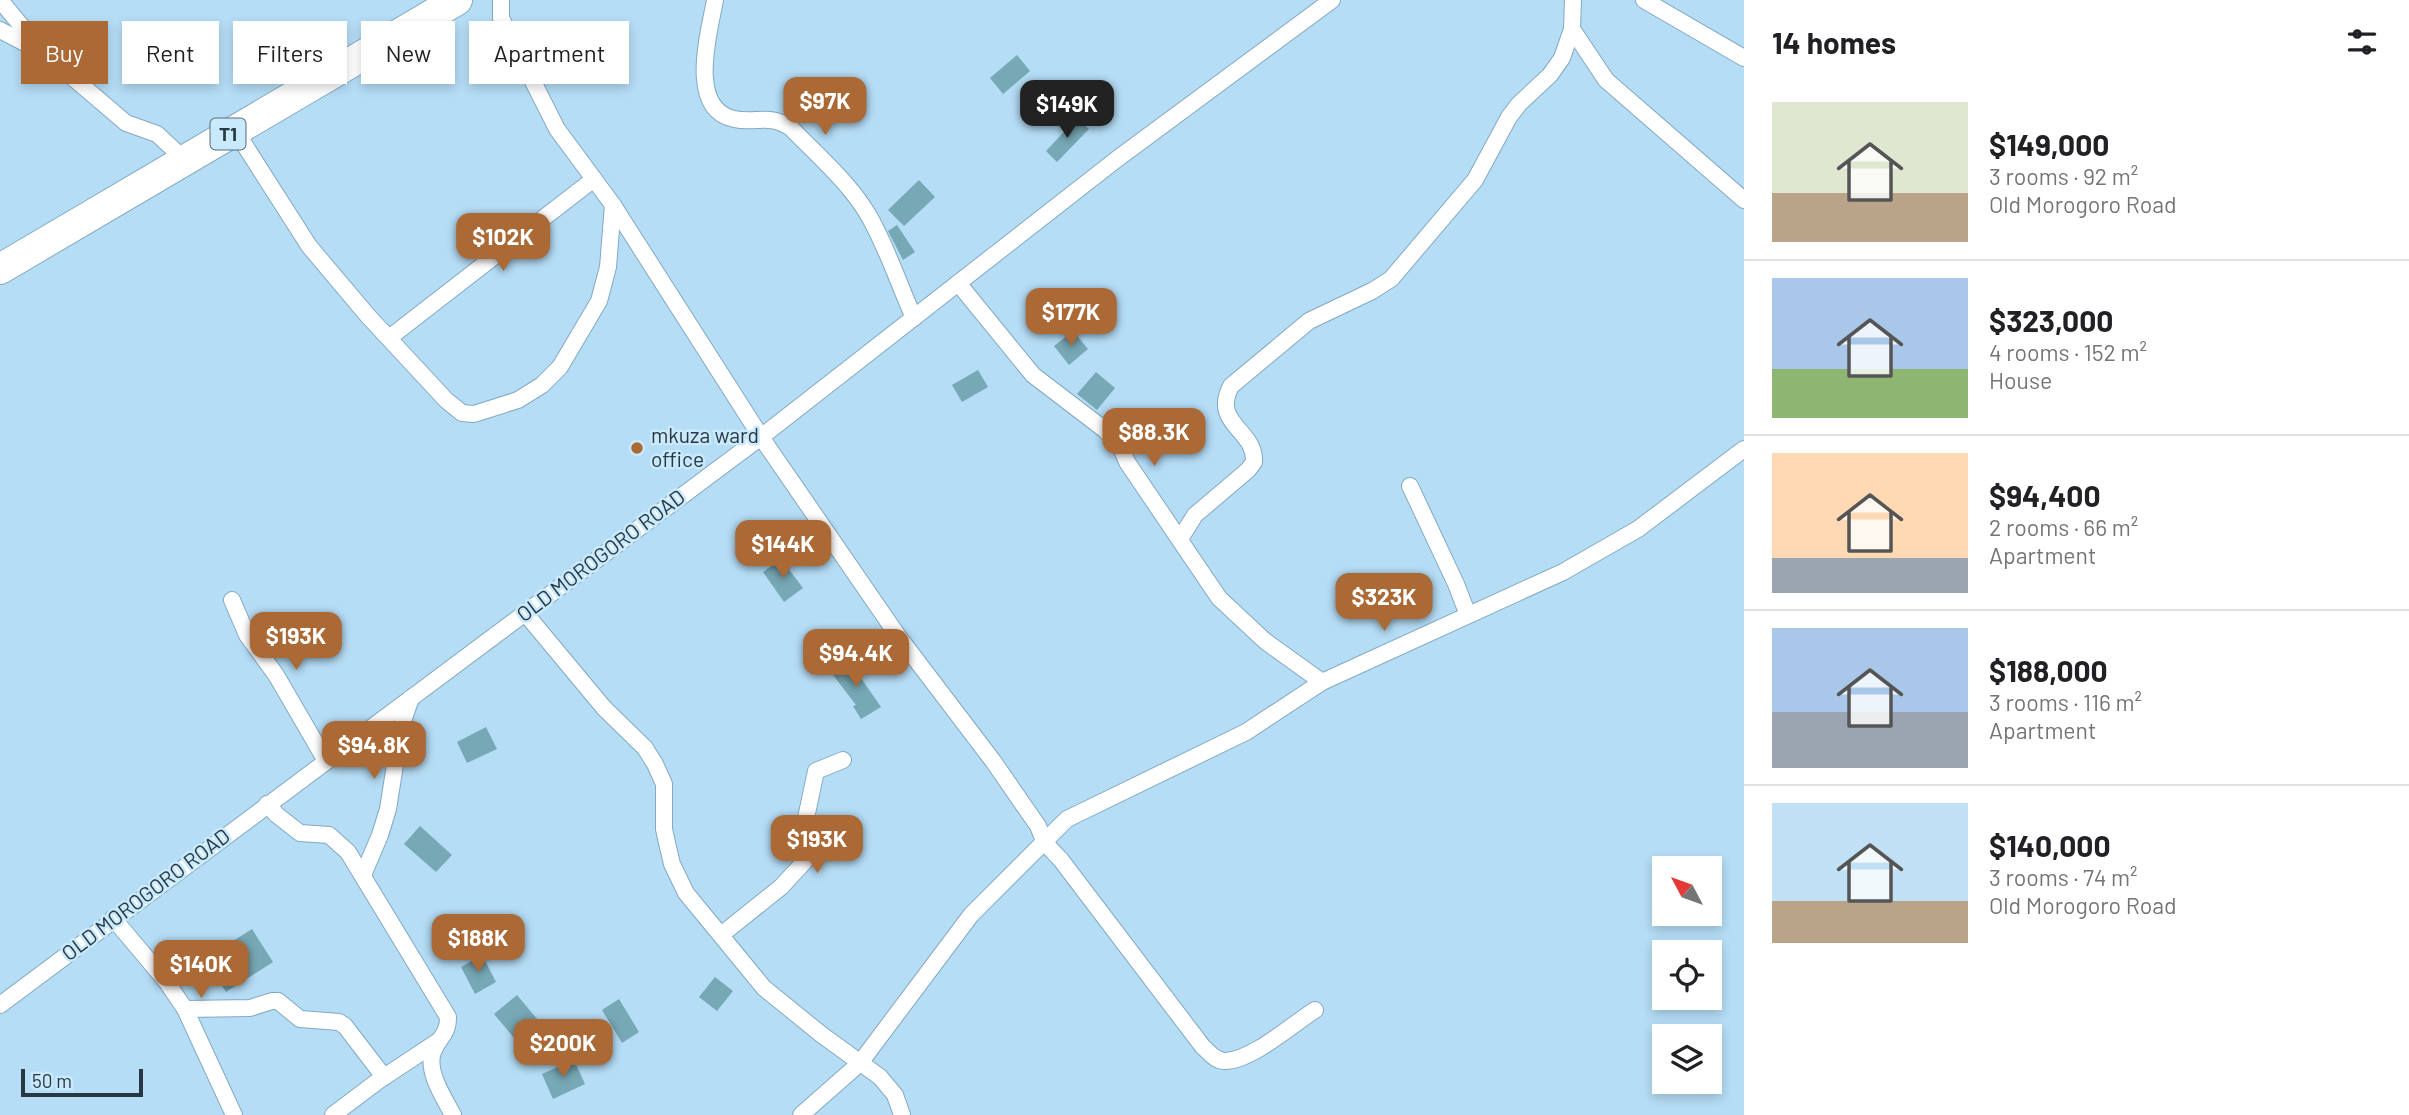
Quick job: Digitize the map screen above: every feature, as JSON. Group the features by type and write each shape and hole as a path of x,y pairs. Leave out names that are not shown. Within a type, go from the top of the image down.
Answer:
{"highway":[{"name":"T1","path":"0,269 457,0"}],"street":[{"path":"1,0 21,25"},
{"path":"501,0 501,18 557,129 613,205 761,437 898,636 993,761 1038,827 1045,843 1061,860 1203,1047 1216,1059 1227,1061 1247,1055 1315,1010"},
{"path":"715,0 706,49 705,74 707,98 711,107 735,120 781,121 846,184 869,216 914,318"},
{"name":"OLD MOROGORO ROAD","path":"0,1005 113,918 761,437 1117,159 1332,0"},
{"path":"1180,539 1195,515 1254,462 1251,449 1226,412 1226,396 1231,386 1309,321 1391,279 1475,180 1509,117 1519,104 1550,75 1562,58 1572,29 1573,0"},
{"path":"1644,0 1744,58"},
{"path":"1572,29 1611,85 1744,200"},
{"path":"0,30 21,41"},
{"path":"80,84 126,123 157,134 185,160"},
{"path":"235,130 309,246 389,338 446,400 462,413 474,414 518,400 541,385 560,367 599,301 608,267 613,205"},
{"path":"389,338 594,179"},
{"path":"958,283 1033,375 1105,430 1120,445 1127,462 1219,598 1265,641 1322,682"},
{"path":"1038,827 1067,820 1247,732 1322,682 1563,572 1639,528 1744,449"},
{"path":"1410,486 1468,615"},
{"path":"232,600 247,635 282,684 326,761"},
{"path":"525,613 604,708 645,748 655,764 664,784 664,829 672,864 686,893 764,988 880,1077 895,1095 902,1115"},
{"path":"363,875 388,808 401,727 411,698"},
{"path":"721,935 781,887 805,861 806,818 816,771 843,760"},
{"path":"267,804 300,833 329,835 336,839 363,875 448,1017 448,1030 432,1054 440,1091 453,1115"},
{"path":"801,1115 860,1063 971,915 1067,820"},
{"path":"113,918 166,981 185,1009 234,1115"},
{"path":"185,1009 250,1009 278,1001 300,1018 338,1022 345,1026 384,1077"},
{"path":"333,1115 440,1040"}],"building":[{"path":"1017,55 1030,71 1003,94 990,78"},
{"path":"1077,118 1089,129 1057,162 1046,151"},
{"path":"919,180 935,197 904,226 888,210"},
{"path":"897,225 915,252 903,260 888,231"},
{"path":"1073,331 1088,349 1069,365 1054,346"},
{"path":"978,370 988,387 962,402 952,385"},
{"path":"1096,372 1115,388 1097,410 1077,394"},
{"path":"781,559 803,588 784,602 763,572"},
{"path":"847,658 881,707 861,719 853,706 856,705 830,671"},
{"path":"486,727 497,749 467,763 457,742"},
{"path":"420,826 452,855 436,872 404,844"},
{"path":"252,929 273,962 226,992 205,959"},
{"path":"482,955 496,982 475,994 461,967"},
{"path":"715,977 733,991 717,1011 699,997"},
{"path":"517,995 543,1026 520,1045 494,1014"},
{"path":"619,999 639,1032 622,1043 602,1010"},
{"path":"574,1060 585,1084 553,1099 542,1074"}],"place":[{"name":"mkuza ward office","path":"637,448"}]}
